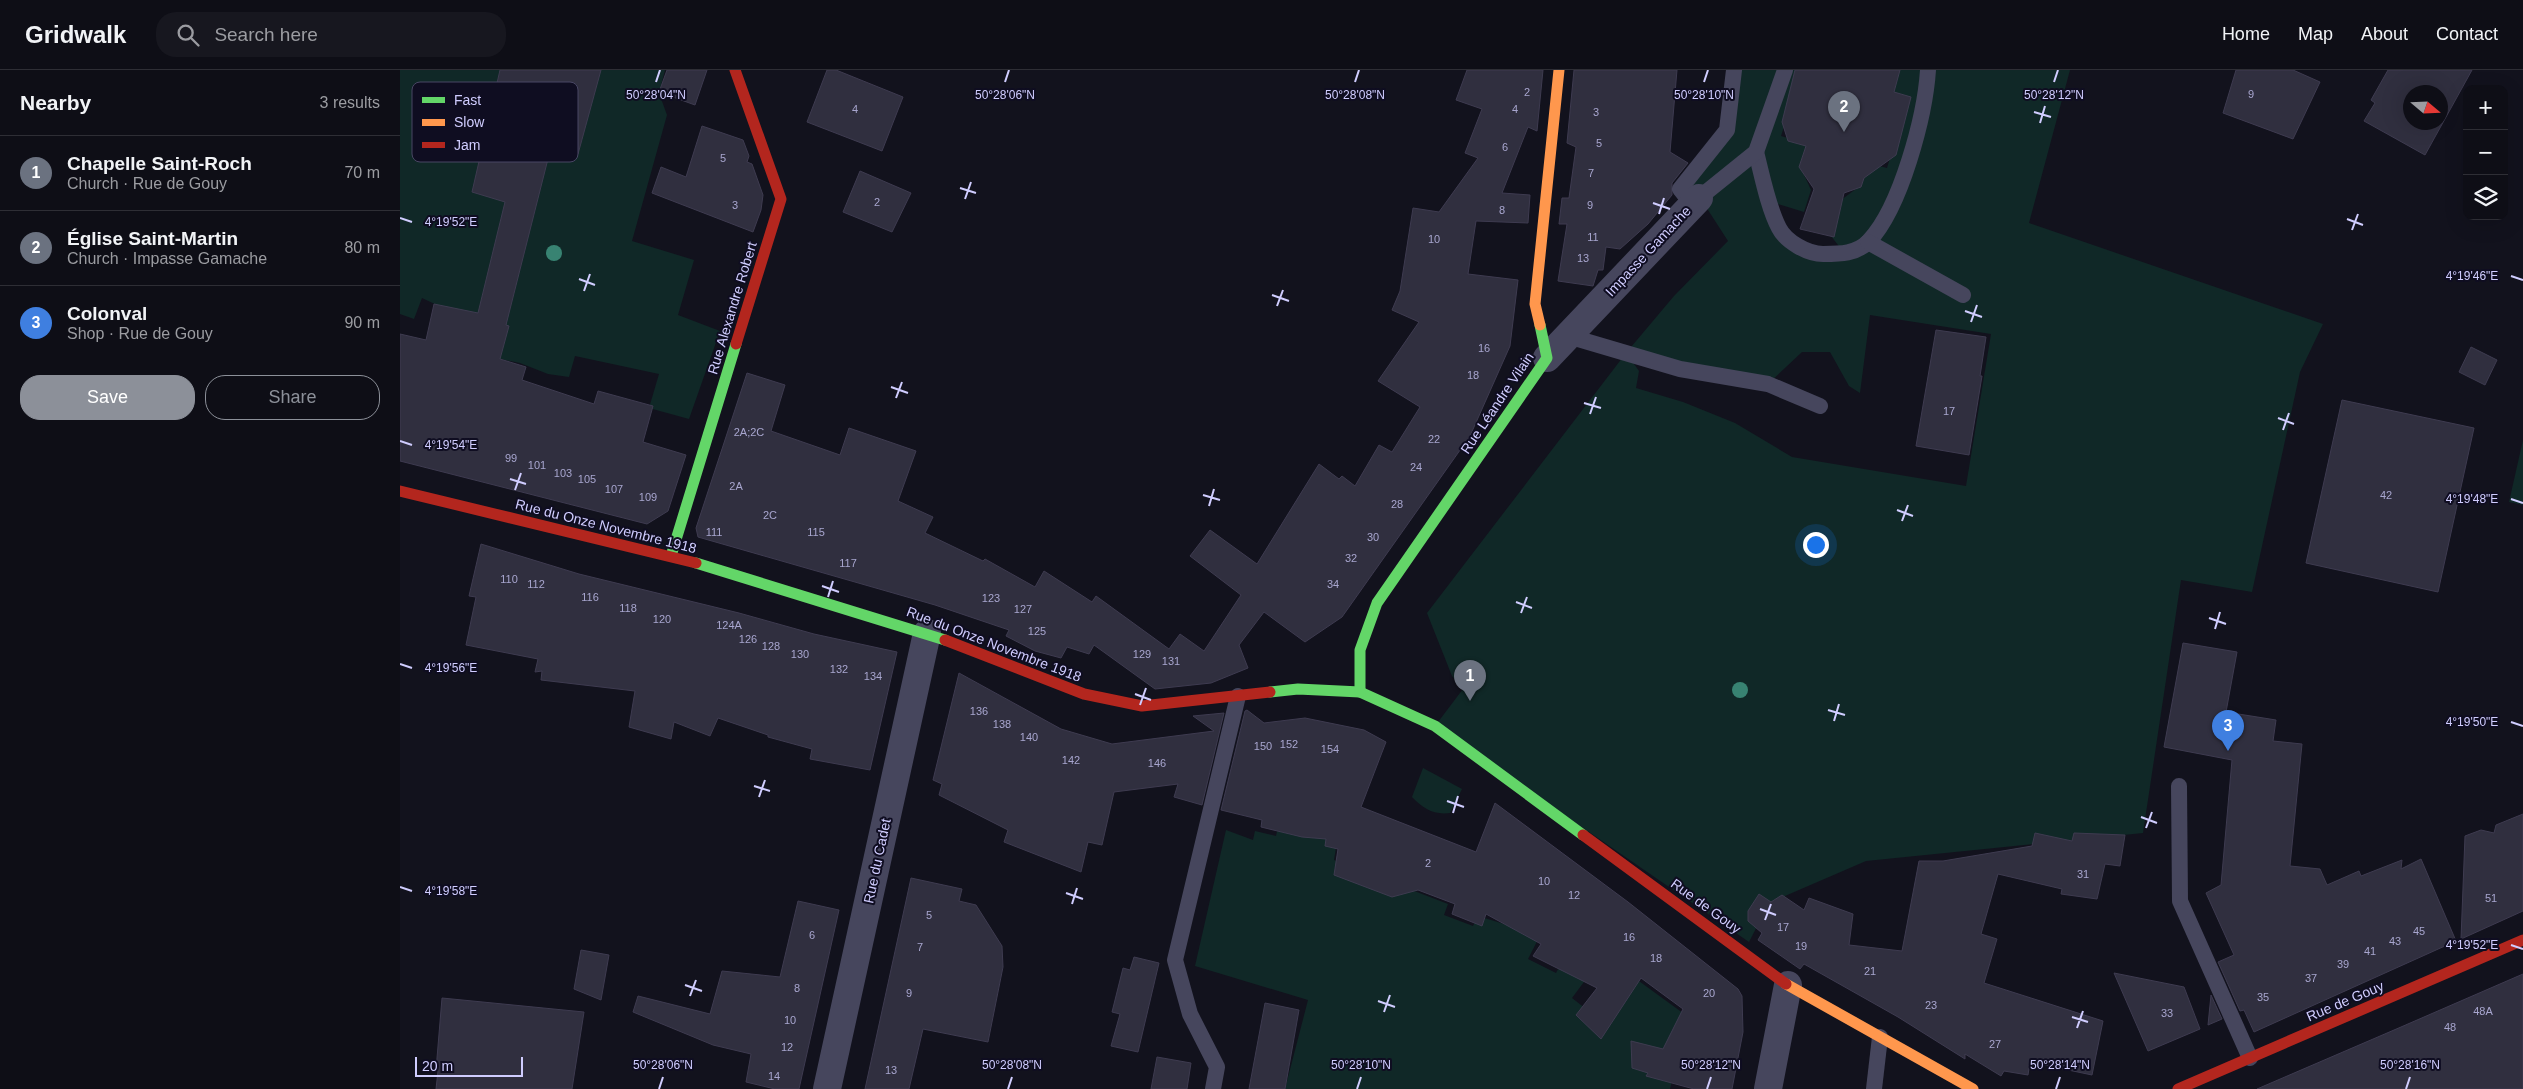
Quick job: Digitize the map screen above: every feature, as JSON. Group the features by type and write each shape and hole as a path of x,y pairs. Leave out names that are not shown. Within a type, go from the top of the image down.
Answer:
{"street":[{"name":"Rue Alexandre Robert","path":"671,556 781,199 735,70"},
{"name":"Rue Léandre Vilain","path":"1360,692 1360,650 1377,603 1547,358 1535,304 1559,70"},
{"name":"Impasse Gamache","path":"1547,358 1696,201"},
{"name":"Rue du Onze Novembre 1918","path":"400,491 671,556 927,633 1084,694 1142,706 1298,689 1360,692 1436,726"},
{"name":"Rue du Cadet","path":"827,1089 927,633"},
{"name":"Rue de Gouy","path":"1436,726 1788,985 1973,1089"},
{"name":"Rue de Gouy","path":"2178,1089 2523,940"},
{"path":"1768,1089 1788,985"}],"lane":[{"path":"1696,201 1680,189 1727,130 1734,70"},
{"path":"1785,70 1756,152 1779,230 1797,246 1816,254 1846,254 1868,242 1886,216 1908,163 1919,122 1928,70"},
{"name":"Impasse Gamache","path":"1696,201 1756,152"},
{"path":"1868,242 1963,294"},
{"path":"1568,336 1680,369 1768,384 1820,406"},
{"path":"1213,1089 1217,1068 1190,1014 1175,960 1238,696"},
{"path":"2179,786 2180,901 2250,1058"},
{"path":"1874,1089 1880,1037"}],"green space":[{"path":"400,70 665,70 659,93 667,115 632,241 694,260 678,315 720,331 689,419 649,408 659,374 575,356 569,377 548,374 520,363 495,358 456,314 422,298 414,319 400,314"},
{"path":"1734,70 1802,70 1781,136 1808,144 1801,168 1811,190 1804,212 1771,202 1797,246 1845,254 1831,236 1841,200 1860,186 1868,163 1887,168 1907,101 1888,95 1896,70 2070,70 2029,223 2323,324 2300,372 2252,592 2181,580 2143,833 1866,861 1769,903 1749,942 1435,726 1463,689 1452,676 1427,613 1626,353 1674,296 1728,241 1688,179 1727,130","holes":["1870,315 1991,334 1966,486 1792,457 1735,423 1683,402 1636,388 1639,371 1627,354 1768,384 1802,352 1830,352 1849,386 1860,393"]},
{"path":"2523,440 2523,505 2509,502"},
{"path":"1423,768 1462,789 1450,813 1439,813 1429,810 1412,797"},
{"path":"1285,795 1343,804 1334,860 1448,904 1444,915 1473,926 1478,916 1527,931 1550,916 1528,959 1556,973 1576,935 1604,955 1572,998 1590,1012 1621,968 1698,1024 1674,1072 1670,1089 1285,1089 1308,1000 1195,966 1226,830 1253,840 1255,831 1276,836"}],"building":[{"path":"500,70 601,70 578,154 578,82 497,82"},
{"path":"667,70 707,70 695,105 659,92"},
{"path":"827,70 836,70 903,97 882,151 807,122"},
{"path":"1467,70 1543,70 1537,131 1528,127 1502,193 1530,195 1528,223 1476,221 1468,274 1518,280 1510,346 1470,436 1342,617 1305,642 1264,612 1239,645 1248,668 1211,683 1155,689 1094,645 1089,654 1067,647 1061,658 1035,651 1006,636 1009,630 935,605 698,537 696,528 747,373 785,385 771,431 840,455 849,428 916,451 898,501 933,517 925,533 983,561 985,559 1035,587 1044,571 1092,602 1096,596 1169,649 1180,634 1204,651 1241,595 1190,556 1210,530 1257,564 1319,464 1339,479 1342,476 1355,486 1379,445 1392,452 1420,407 1378,381 1419,322 1392,310 1400,291 1413,208 1439,212 1478,158 1465,153 1482,109 1456,100"},
{"path":"1574,70 1677,70 1670,152 1688,163 1672,183 1672,195 1648,224 1620,249 1606,247 1603,270 1598,270 1593,286 1558,281 1567,224 1559,224 1562,198 1569,198 1576,147 1567,143"},
{"path":"1795,70 1900,70 1894,92 1911,97 1896,155 1864,178 1861,187 1844,193 1834,237 1800,229 1814,189 1799,167 1806,146 1788,141 1782,122"},
{"path":"2236,70 2293,70 2320,82 2293,139 2223,113"},
{"path":"2388,70 2472,70 2448,113 2448,85 2403,85 2403,130 2439,130 2425,155 2364,121 2375,103 2371,100"},
{"path":"702,126 743,140 749,156 747,162 752,164 763,195 761,210 753,232 652,193 661,167 686,177"},
{"path":"479,162 547,162 506,325 509,326 500,359 526,367 522,380 594,404 598,391 653,406 643,442 686,455 668,511 647,524 400,461 400,334 426,340 434,304 478,313 505,202 472,192"},
{"path":"860,171 911,193 892,232 843,212"},
{"path":"1936,330 1986,337 1980,376 1982,376 1969,455 1916,446"},
{"path":"2471,347 2497,360 2485,385 2459,372"},
{"path":"2342,400 2474,428 2438,592 2306,563"},
{"path":"481,544 579,574 739,613 814,634 897,652 870,770 810,759 812,749 768,737 768,735 718,718 710,736 674,722 671,739 629,727 635,691 541,680 542,671 535,672 538,659 466,645 476,597 469,596"},
{"path":"2183,643 2237,652 2226,712 2276,720 2273,741 2302,744 2290,866 2320,869 2327,885 2359,871 2361,876 2402,860 2401,869 2421,859 2456,941 2254,1032 2244,1010 2240,1011 2218,962 2234,955 2206,893 2221,885 2232,760 2164,747"},
{"path":"959,673 1061,729 1112,744 1214,731 1193,716 1224,713 1202,805 1174,797 1178,784 1114,792 1102,845 1088,842 1081,872 1004,842 1008,830 939,795 942,784 933,780"},
{"path":"1247,710 1264,723 1305,718 1364,730 1386,742 1361,807 1476,852 1495,803 1628,902 1738,989 1742,996 1743,1032 1732,1089 1694,1089 1646,1076 1648,1073 1632,1068 1631,1041 1663,1049 1683,1009 1641,978 1601,1039 1576,1015 1597,988 1533,956 1541,944 1486,914 1482,926 1452,914 1455,904 1418,890 1392,897 1334,875 1338,849 1325,846 1326,839 1302,837 1261,827 1262,820 1221,810 1245,711"},
{"path":"2523,814 2523,911 2461,939 2465,836 2481,830 2494,833 2496,825"},
{"path":"2035,833 2072,841 2074,833 2125,835 2120,866 2105,864 2097,899 2061,894 2062,889 1998,874 1981,934 1997,939 1984,983 2103,1021 2092,1075 2030,1062 2028,1075 2004,1071 2001,1076 1965,1054 1965,1059 1898,1017 1804,964 1800,969 1758,940 1762,933 1748,921 1748,911 1759,894 1771,902 1782,895 1804,910 1809,898 1853,914 1849,945 1902,951 1919,861 1943,861 2032,846"},
{"path":"911,878 962,889 959,901 976,905 1002,946 1003,967 988,1042 923,1029 909,1089 865,1089"},
{"path":"798,901 839,910 799,1089 775,1089 746,1082 751,1054 713,1045 633,1012 638,996 710,1014 722,971 780,977"},
{"path":"581,950 609,955 601,1000 574,989"},
{"path":"1134,957 1159,963 1138,1052 1111,1046 1120,1014 1112,1012 1123,968 1130,970"},
{"path":"2114,973 2184,987 2200,1029 2148,1051"},
{"path":"2523,974 2523,1089 2257,1089 2401,1027"},
{"path":"2211,995 2222,1019 2208,1025"},
{"path":"442,998 584,1012 572,1089 436,1089"},
{"path":"1265,1003 1299,1010 1285,1089 1249,1089"},
{"path":"1157,1057 1191,1063 1187,1089 1151,1089"}],"traffic: fast":[{"path":"1360,692 1360,650 1377,603 1547,358 1540,325"},
{"path":"671,556 736,344"},
{"path":"696,563 945,640"},
{"path":"1270,692 1298,689 1360,692 1435,726 1583,835"}],"traffic: slow":[{"path":"1540,325 1535,304 1559,70"},
{"path":"1786,984 1973,1089"}],"traffic: jam":[{"path":"735,70 781,199 736,344"},
{"path":"400,491 696,563"},
{"path":"945,640 1084,694 1142,706 1270,692"},
{"path":"1583,835 1786,984"},
{"path":"2178,1089 2523,940"}],"place":[{"name":"Église Saint-Martin","path":"1844,132"},
{"name":"Chapelle Saint-Roch","path":"1470,701"},
{"name":"Colonval","path":"2228,751"}]}
